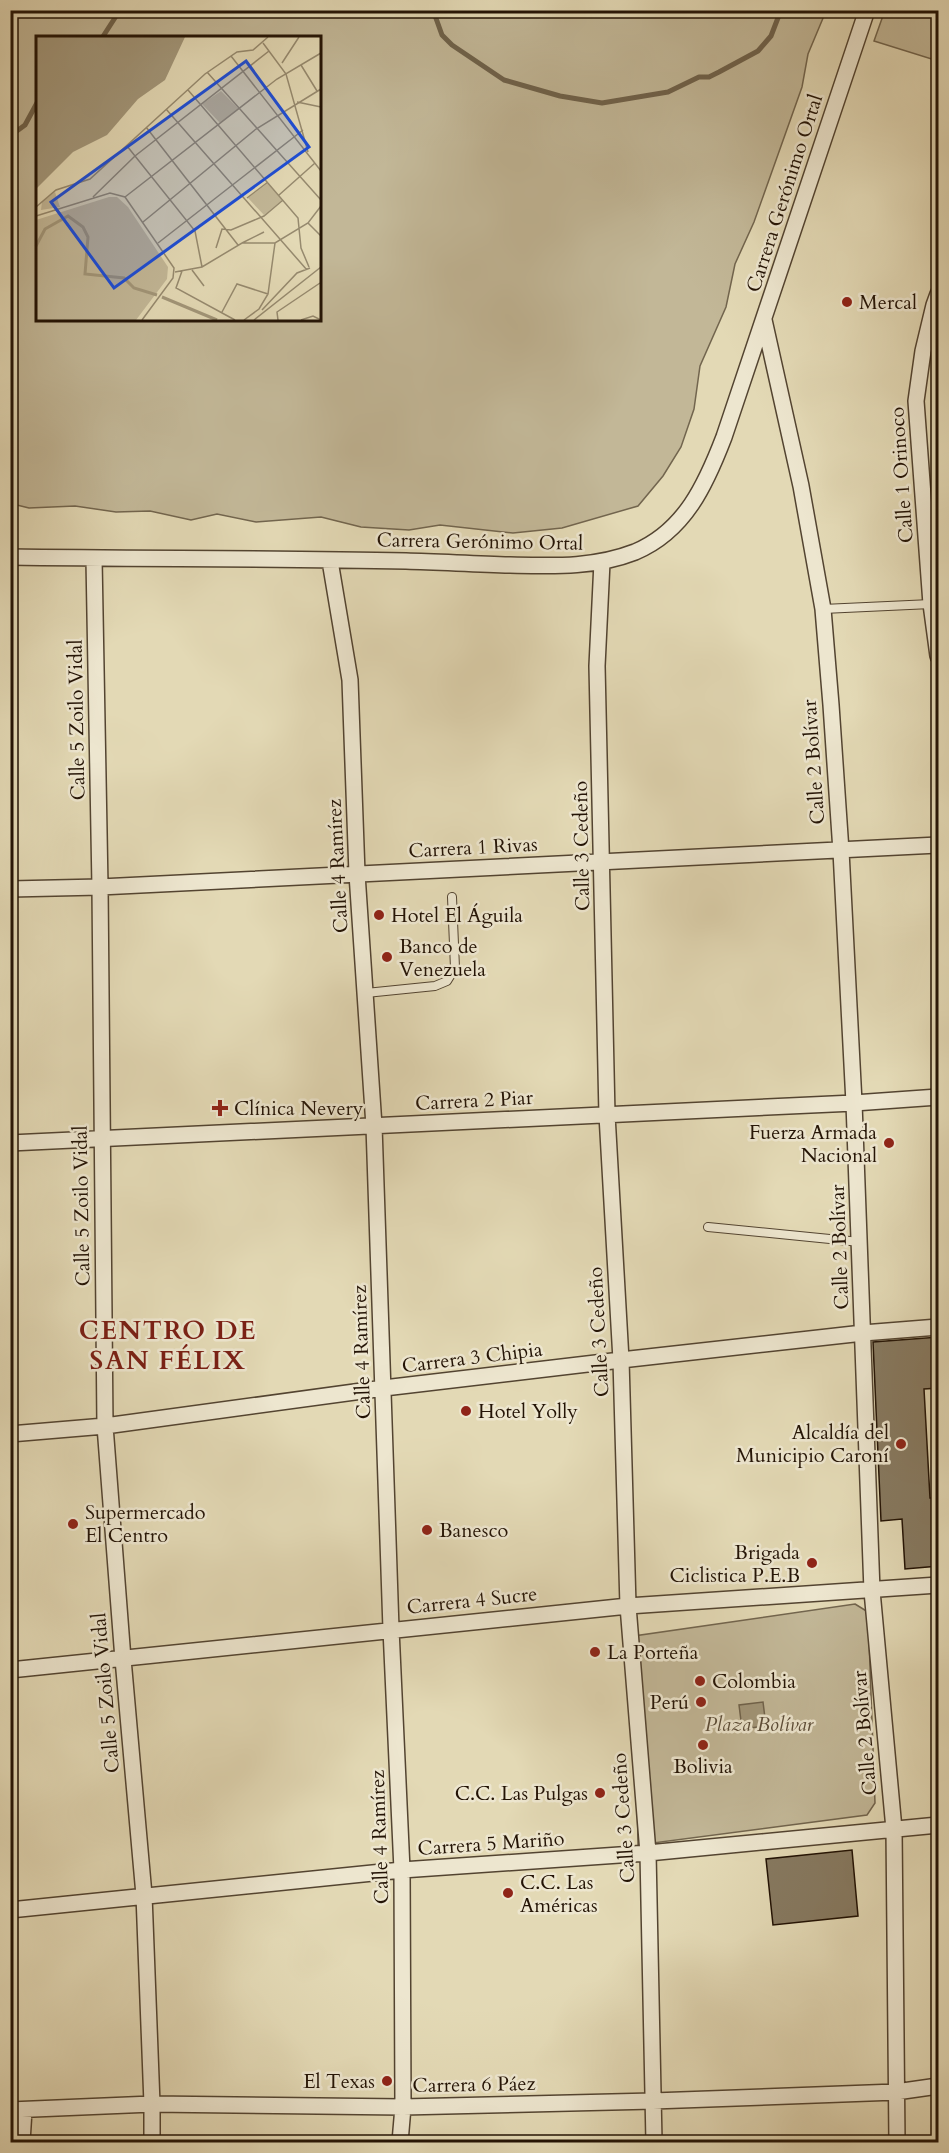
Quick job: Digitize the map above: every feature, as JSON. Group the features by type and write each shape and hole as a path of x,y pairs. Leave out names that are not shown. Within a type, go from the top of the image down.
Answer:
{"street":[{"name":"Carrera Gerónimo Ortal","path":"10,557 572,567 602,562 652,543 680,520 700,493 724,437 867,10"},
{"name":"Calle 1 Orinoco","path":"937,302 923,351 916,401 931,604 939,656"},
{"name":"Calle 2 Bolívar","path":"764,320 801,486 823,609 841,851 860,1242 872,1591 894,1829 897,2142"},
{"name":"Calle 5 Zoilo Vidal","path":"94,559 100,887 105,1426 144,1895 153,2104 152,2142"},
{"name":"Calle 4 Ramírez","path":"330,561 350,680 357,874 374,1125 391,1629 402,1870 403,2107 400,2142"},
{"name":"Calle 3 Cedeño","path":"602,562 597,666 607,1115 621,1360 628,1606 648,1853 654,2142"},
{"name":"Carrera 1 Rivas","path":"10,889 100,887 939,845"},
{"name":"Carrera 2 Piar","path":"10,1143 854,1103 939,1096"},
{"name":"Carrera 3 Chipia","path":"10,1434 105,1426 384,1388 621,1360 863,1333 939,1327"},
{"name":"Carrera 4 Sucre","path":"10,1670 628,1606 939,1585"},
{"name":"Carrera 5 Mariño","path":"10,1910 402,1870 648,1853 939,1825"},
{"name":"Carrera 6 Páez","path":"17,2110 153,2104 403,2107 653,2101 896,2092 939,2086"},
{"path":"17,2110 22,2142"}],"lane":[{"path":"823,609 931,604"},
{"path":"366,993 435,986 447,981 455,969 452,897"},
{"path":"708,1227 860,1242"}],"green space":[{"path":"11,10 826,11 808,54 802,87 754,222 735,264 726,307 700,366 694,409 681,447 663,476 638,506 562,528 513,533 440,525 409,530 361,527 321,517 256,522 217,514 191,520 150,511 116,512 75,506 29,508 17,505 11,507"},
{"path":"885,10 938,11 938,61 874,41"},
{"name":"Plaza Bolívar","path":"855,1604 868,1612 875,1803 867,1815 638,1845 634,1636"}],"shaded area":[{"path":"763,1702 766,1726 742,1729 739,1705"}],"building":[{"name":"Alcaldía del Municipio Caroní","path":"939,1337 939,1388 924,1389 930,1498 939,1498 939,1566 905,1569 902,1519 881,1521 873,1342"},
{"path":"852,1850 858,1916 773,1925 766,1859"}],"waterway":[{"path":"103,36 120,10"},
{"path":"433,10 442,35 452,45 504,80 560,96 602,103 668,92 699,77 709,77 719,72 758,51 771,36 781,10"},
{"path":"10,136 25,125 36,105"}],"place":[{"name":"Mercal","path":"847,302"},
{"name":"Hotel El Águila","path":"379,915"},
{"name":"Banco de Venezuela","path":"387,957"},
{"name":"Clínica Nevery","path":"220,1108"},
{"name":"Fuerza Armada Nacional","path":"889,1143"},
{"name":"Hotel Yolly","path":"466,1411"},
{"name":"Alcaldía del Municipio Caroní","path":"901,1444"},
{"name":"Supermercado El Centro","path":"73,1524"},
{"name":"Banesco","path":"427,1530"},
{"name":"Brigada Ciclistica P.E.B","path":"812,1563"},
{"name":"La Porteña","path":"595,1652"},
{"name":"Colombia","path":"700,1681"},
{"name":"Perú","path":"701,1702"},
{"name":"Bolivia","path":"703,1745"},
{"name":"C.C. Las Pulgas","path":"600,1793"},
{"name":"C.C. Las Américas","path":"508,1893"},
{"name":"El Texas","path":"387,2081"}],"district":[{"name":"CENTRO DE SAN FÉLIX","path":"168,1345"}]}
